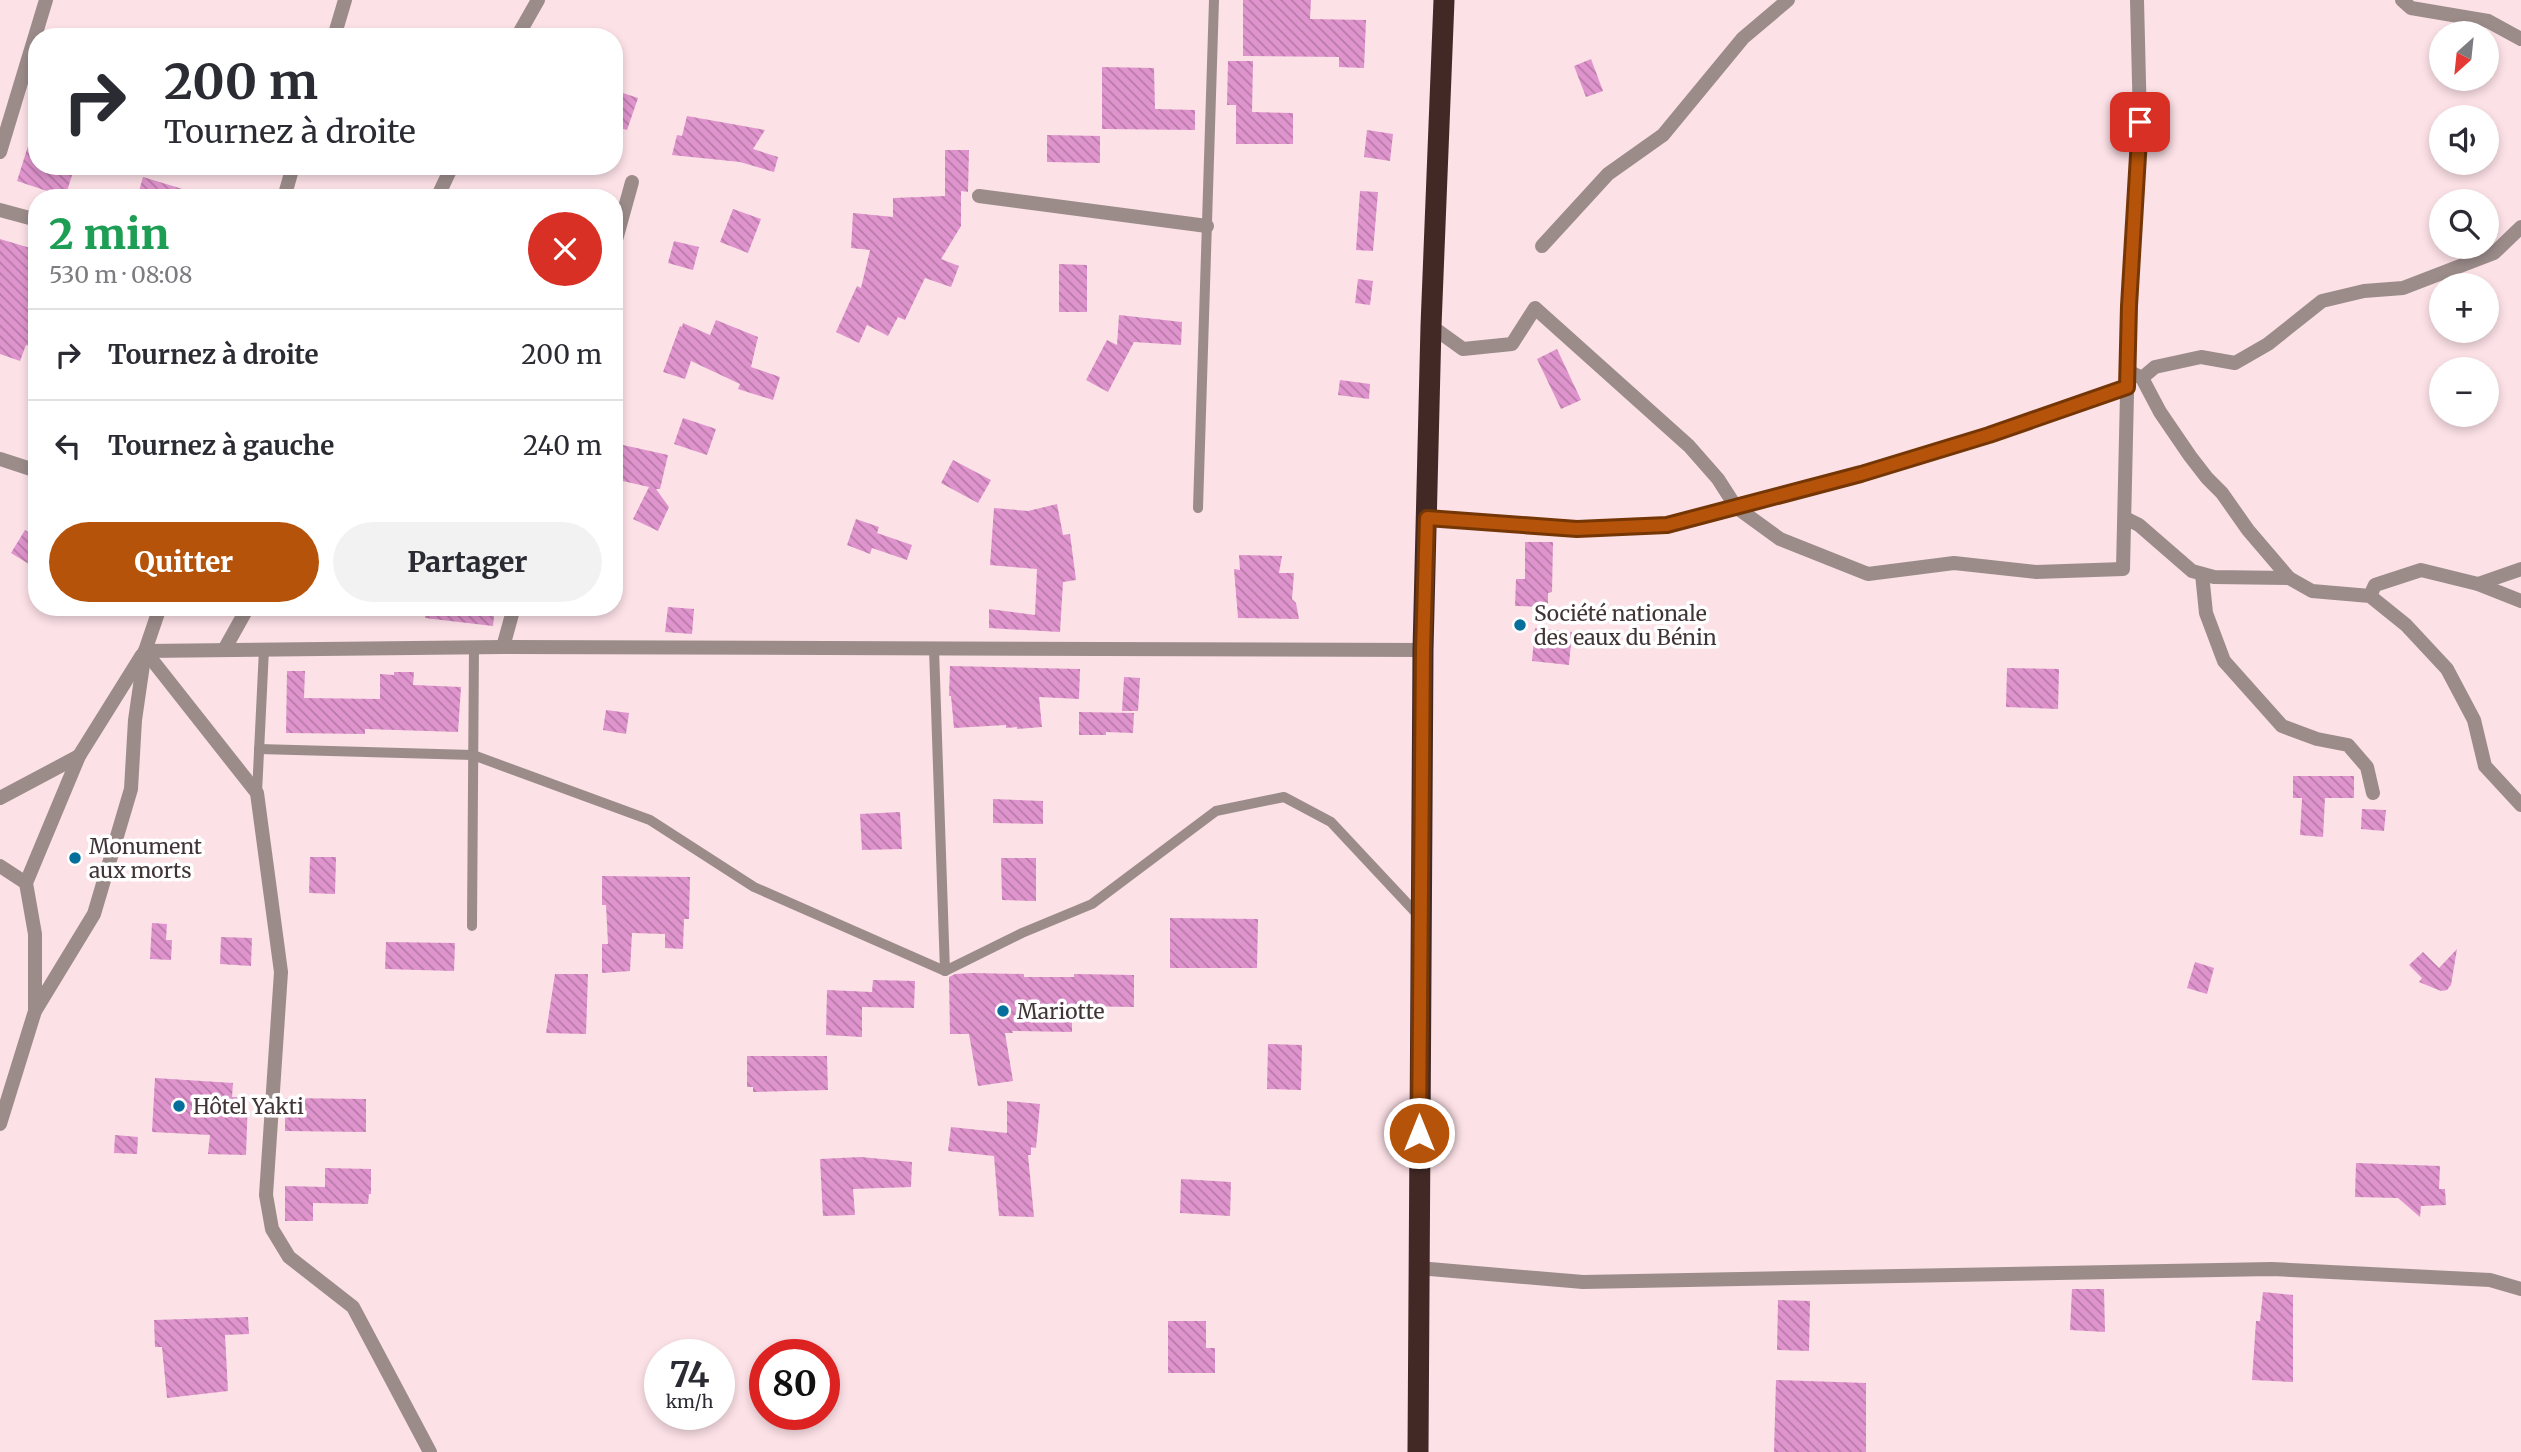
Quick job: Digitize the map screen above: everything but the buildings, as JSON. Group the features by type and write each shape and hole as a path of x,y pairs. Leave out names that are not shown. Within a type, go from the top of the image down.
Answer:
{"highway":[{"path":"1418,1452 1423,650 1431,326 1444,0"}],"street":[{"path":"38,28 46,0"},
{"path":"337,28 345,0"},
{"path":"522,28 538,0"},
{"path":"1542,246 1608,174 1663,135 1743,38 1788,0"},
{"path":"1431,326 1463,349 1512,344 1535,308 1689,446 1718,479 1736,508 1780,539 1868,575 1954,563 2036,572 2123,569 2129,306 2140,122 2137,0"},
{"path":"2402,0 2411,8 2488,21 2521,39"},
{"path":"0,152 28,59"},
{"path":"623,214 632,182"},
{"path":"979,196 1207,226"},
{"path":"0,211 28,218"},
{"path":"2142,378 2155,367 2201,357 2235,363 2268,344 2322,301 2364,291 2403,288 2494,253 2521,227"},
{"path":"2128,371 2142,378 2190,456 2289,578 2312,591 2370,596 2406,625 2447,669 2474,720 2486,765 2521,805"},
{"path":"1427,518 1577,529 1667,525 1835,482 1989,435 2127,387"},
{"path":"0,459 28,468"},
{"path":"2124,518 2139,524 2192,571 2214,577 2289,578"},
{"path":"2478,584 2521,569"},
{"path":"2370,596 2375,585 2421,570 2478,584 2521,601"},
{"path":"2202,574 2206,613 2224,661 2282,726 2317,739 2348,745 2367,767 2373,793"},
{"path":"0,1124 35,1011 94,915 131,789 135,720 145,651 157,616"},
{"path":"224,650 243,616"},
{"path":"503,647 512,616"},
{"path":"145,651 474,647 1423,650"},
{"path":"35,1011 35,934 26,883 79,756 145,651"},
{"path":"145,651 257,793 281,972 266,1195 272,1229 289,1257 353,1307 430,1452"},
{"path":"0,798 79,756"},
{"path":"0,866 26,883"},
{"path":"1418,1268 1583,1282 2272,1269 2490,1280 2521,1289"}],"lane":[{"path":"1198,508 1214,0"},
{"path":"472,926 474,647"},
{"path":"257,793 264,649"},
{"path":"934,649 945,971"},
{"path":"259,749 473,755 650,820 754,887 945,971"},
{"path":"945,971 1022,933 1092,904 1216,811 1284,797 1331,822 1420,918"}],"place":[{"name":"Société nationale des eaux du Bénin","path":"1520,625"},
{"name":"Monument aux morts","path":"75,858"},
{"name":"Mariotte","path":"1003,1011"},
{"name":"Hôtel Yakti","path":"179,1106"}],"route":[{"path":"1419,1133 1423,650 1427,518 1577,529 1667,525 1835,482 1989,435 2127,387 2140,122"}]}
